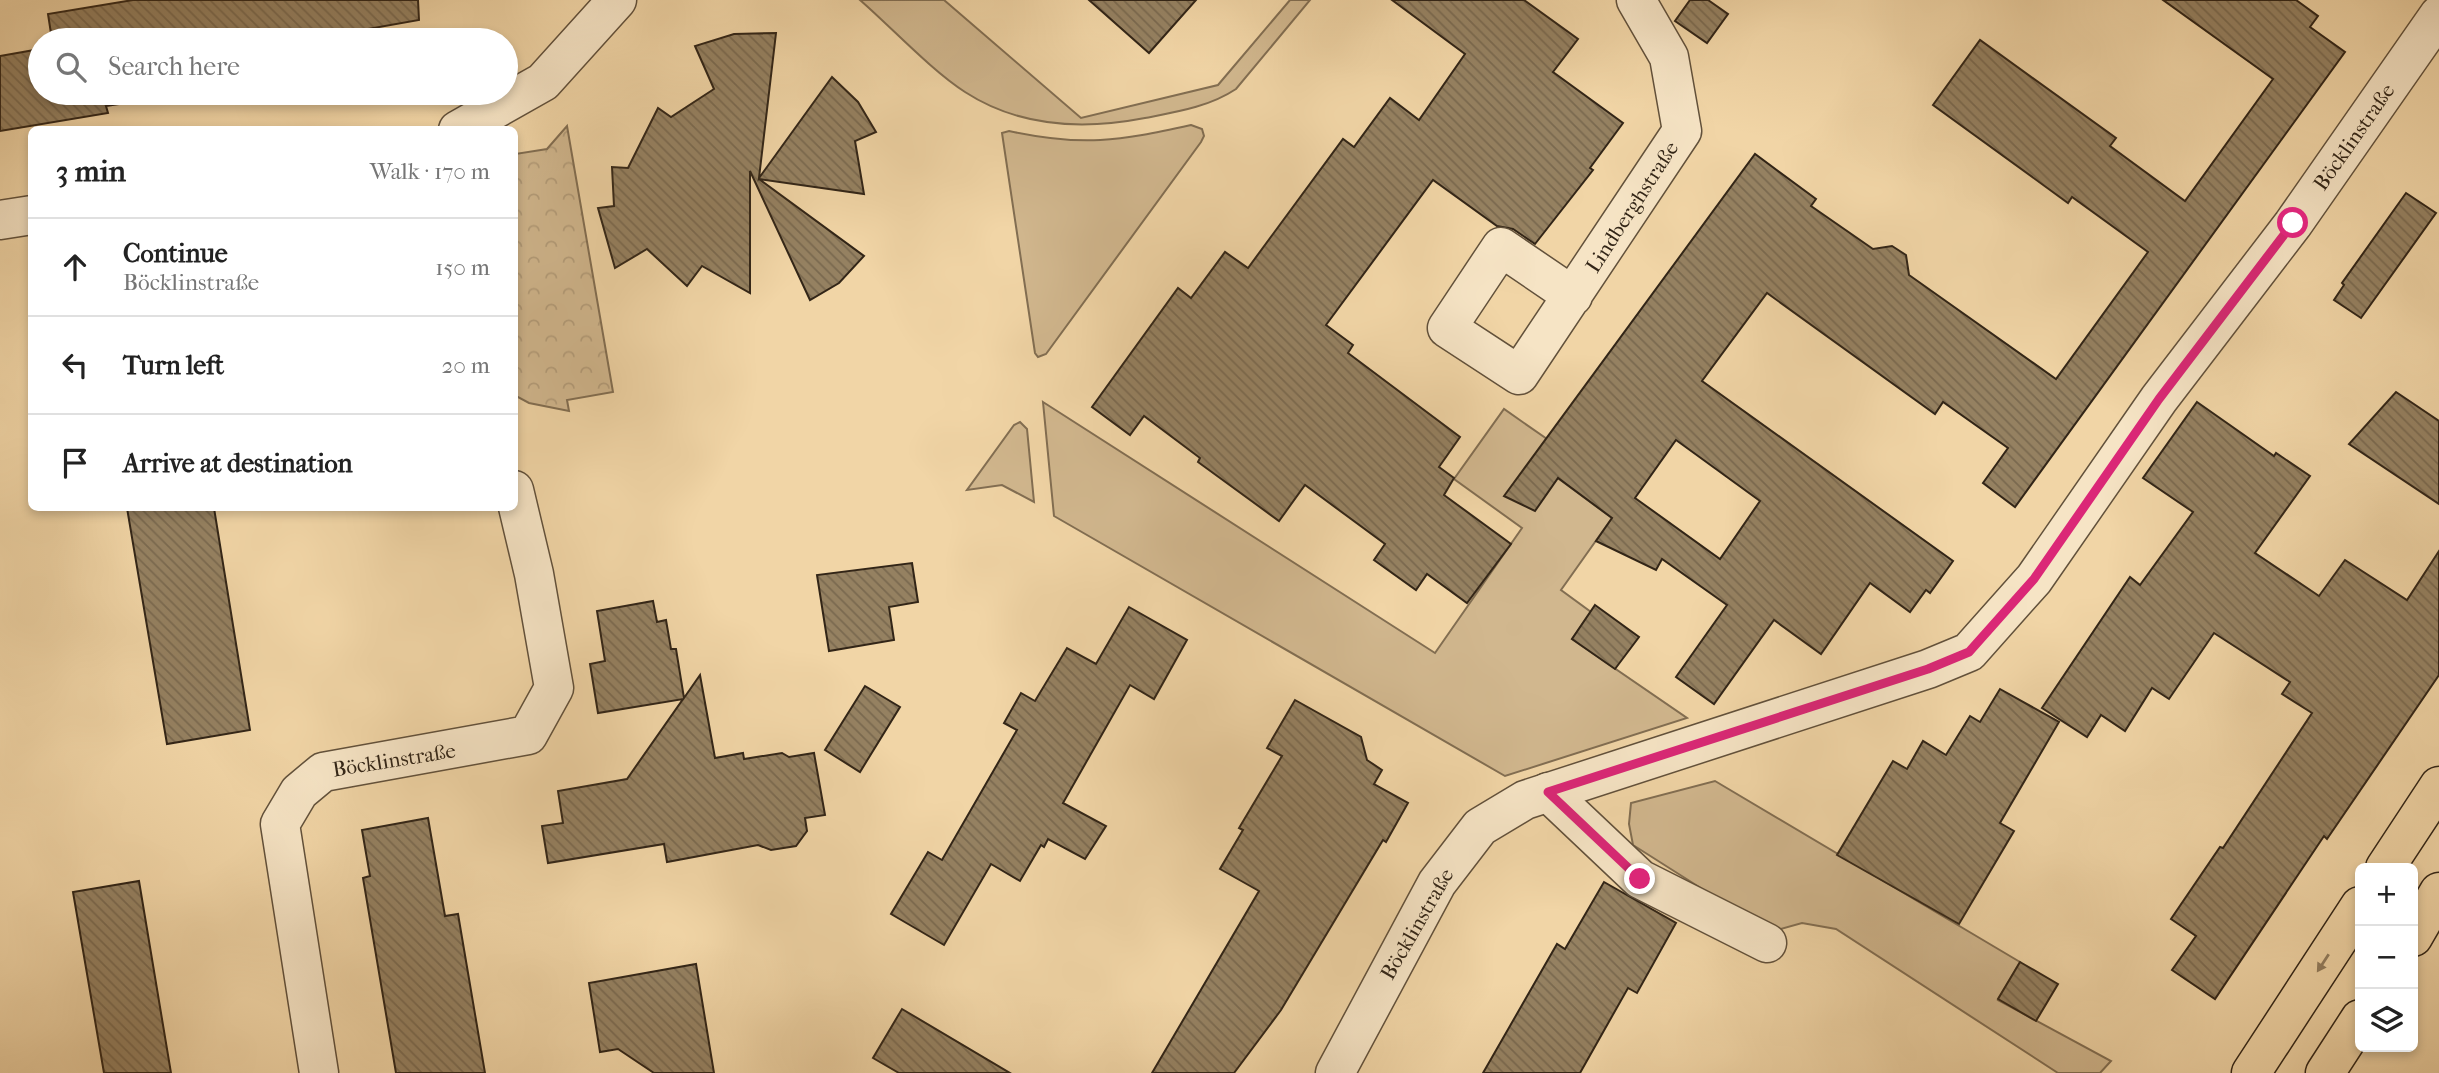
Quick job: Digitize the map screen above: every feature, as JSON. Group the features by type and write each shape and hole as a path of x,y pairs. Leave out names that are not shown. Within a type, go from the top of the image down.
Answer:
{"main road":[{"path":"2389,863 2425,816 2439,786"},
{"path":"2251,1073 2355,914"},
{"path":"2325,1073 2355,1026"}],"street":[{"path":"518,97 544,82 617,0"},
{"name":"Lindberghstraße","path":"1573,296 1682,131 1670,57 1636,0"},
{"name":"Böcklinstraße","path":"1335,1073 1437,883 1480,827 1525,800 1928,669 1969,652 2034,579 2159,399 2293,223 2439,15"},
{"path":"465,126 503,105"},
{"path":"0,220 28,216"},
{"name":"Böcklinstraße","path":"319,1073 280,824 299,792 323,772 455,751 527,735 554,688 534,574 518,507"},
{"path":"1548,792 1640,879 1767,943"}],"green space":[{"path":"860,0 944,0 1081,118 1218,85 1290,0 1310,0 1236,89 1226,95 1192,108 1157,116 1122,122 1075,124 1052,123 1007,113 965,92 925,61"},
{"path":"1191,125 1202,129 1204,136 1201,142 1046,354 1038,357 1035,353 1002,133 1009,131 1058,139 1100,140"},
{"path":"567,126 613,392 567,400 569,411 529,403 518,397 518,154 547,149"},
{"path":"1043,402 1435,653 1522,528 1454,479 1504,409 1547,439 1532,459 1612,518 1561,590 1591,612 1572,639 1687,718 1505,776 1054,516"},
{"path":"1020,422 1027,429 1034,502 1002,485 967,490 1014,425"},
{"path":"1715,781 2020,962 1998,1000 2111,1061 2100,1073 2058,1073 1836,929 1802,923 1770,932 1633,845 1629,824 1631,803"}],"building":[{"path":"133,0 418,0 419,20 374,28 50,28 48,14"},
{"path":"1089,0 1196,0 1149,53"},
{"path":"1392,0 1524,0 1578,39 1553,72 1623,123 1590,168 1593,170 1535,244 1513,229 1497,226 1433,180 1326,325 1353,345 1348,353 1460,437 1439,467 1454,478 1444,495 1511,544 1467,603 1427,574 1416,590 1374,560 1385,544 1305,485 1279,521 1198,462 1200,458 1144,416 1130,435 1092,407 1178,288 1191,298 1225,252 1248,268 1343,139 1354,147 1390,98 1419,120 1465,54"},
{"path":"1690,0 1708,0 1728,14 1707,43 1675,21"},
{"path":"2163,0 2296,0 2318,16 2310,27 2345,52 2015,507 1983,483 2008,448 1943,402 1935,414 1767,293 1702,381 1953,561 1930,593 1926,590 1910,612 1870,583 1821,654 1774,620 1714,704 1676,677 1727,605 1662,559 1656,570 1596,541 1612,518 1558,478 1535,511 1504,496 1755,154 1816,199 1811,206 1873,249 1892,246 1906,255 1909,275 2056,379 2148,252 2072,197 2068,203 1933,105 1980,40 2116,138 2110,146 2185,201 2273,79","holes":["1676,440 1760,501 1720,559 1635,498"]},
{"path":"776,33 759,178 832,77 858,102 876,132 855,141 864,194 759,179 864,256 839,283 810,300 750,171 750,293 702,266 687,286 647,249 615,268 598,208 614,206 612,167 628,168 658,108 671,117 714,89 695,46 734,34"},
{"path":"28,51 28,105 113,105 106,106 108,113 0,131 0,56"},
{"path":"2406,193 2436,213 2361,318 2334,300 2344,285 2342,283"},
{"path":"2396,392 2439,421 2439,504 2349,444"},
{"path":"2197,402 2274,456 2276,453 2310,476 2255,553 2319,596 2345,560 2407,600 2439,551 2439,675 2327,839 2324,836 2215,999 2172,970 2196,936 2171,919 2220,847 2223,848 2312,713 2282,694 2290,682 2214,633 2169,699 2152,688 2125,731 2101,715 2087,737 2042,708 2130,577 2140,585 2193,512 2143,478"},
{"path":"128,511 214,511 250,730 167,744"},
{"path":"912,563 918,602 889,607 894,640 829,651 817,575"},
{"path":"653,601 657,622 666,620 671,649 676,649 684,698 700,675 715,758 743,753 744,759 782,753 789,757 814,753 825,815 805,818 807,831 796,846 771,850 758,845 667,862 664,844 548,863 542,826 563,823 558,791 627,779 683,699 598,713 590,664 605,661 597,611"},
{"path":"1595,605 1639,637 1615,669 1572,639"},
{"path":"1129,607 1187,640 1154,699 1130,685 1063,803 1106,826 1085,859 1048,839 1044,847 1041,845 1020,881 991,864 944,945 891,914 928,852 942,860 1017,730 1004,723 1021,693 1035,701 1067,648 1096,664"},
{"path":"865,686 900,707 860,772 825,750"},
{"path":"2000,689 2059,722 2000,823 2014,831 1959,924 1837,855 1893,761 1907,769 1923,741 1946,755 1970,716 1980,722"},
{"path":"1295,700 1361,737 1367,760 1382,770 1374,784 1408,803 1281,1010 1234,1073 1152,1073 1259,891 1220,869 1243,830 1239,828 1282,756 1267,748"},
{"path":"428,818 445,916 458,914 485,1073 396,1073 363,878 370,876 362,830"},
{"path":"139,881 171,1073 104,1073 73,892"},
{"path":"1604,882 1676,923 1637,993 1628,988 1580,1073 1483,1073 1557,944 1565,949"},
{"path":"2020,962 2058,984 2036,1021 1998,999"},
{"path":"696,964 714,1073 654,1073 618,1049 600,1052 589,983"},
{"path":"902,1009 1010,1073 899,1073 873,1058"}],"route":[{"path":"1640,879 1548,792 1928,669 1969,652 2034,579 2159,399 2293,223"}]}
